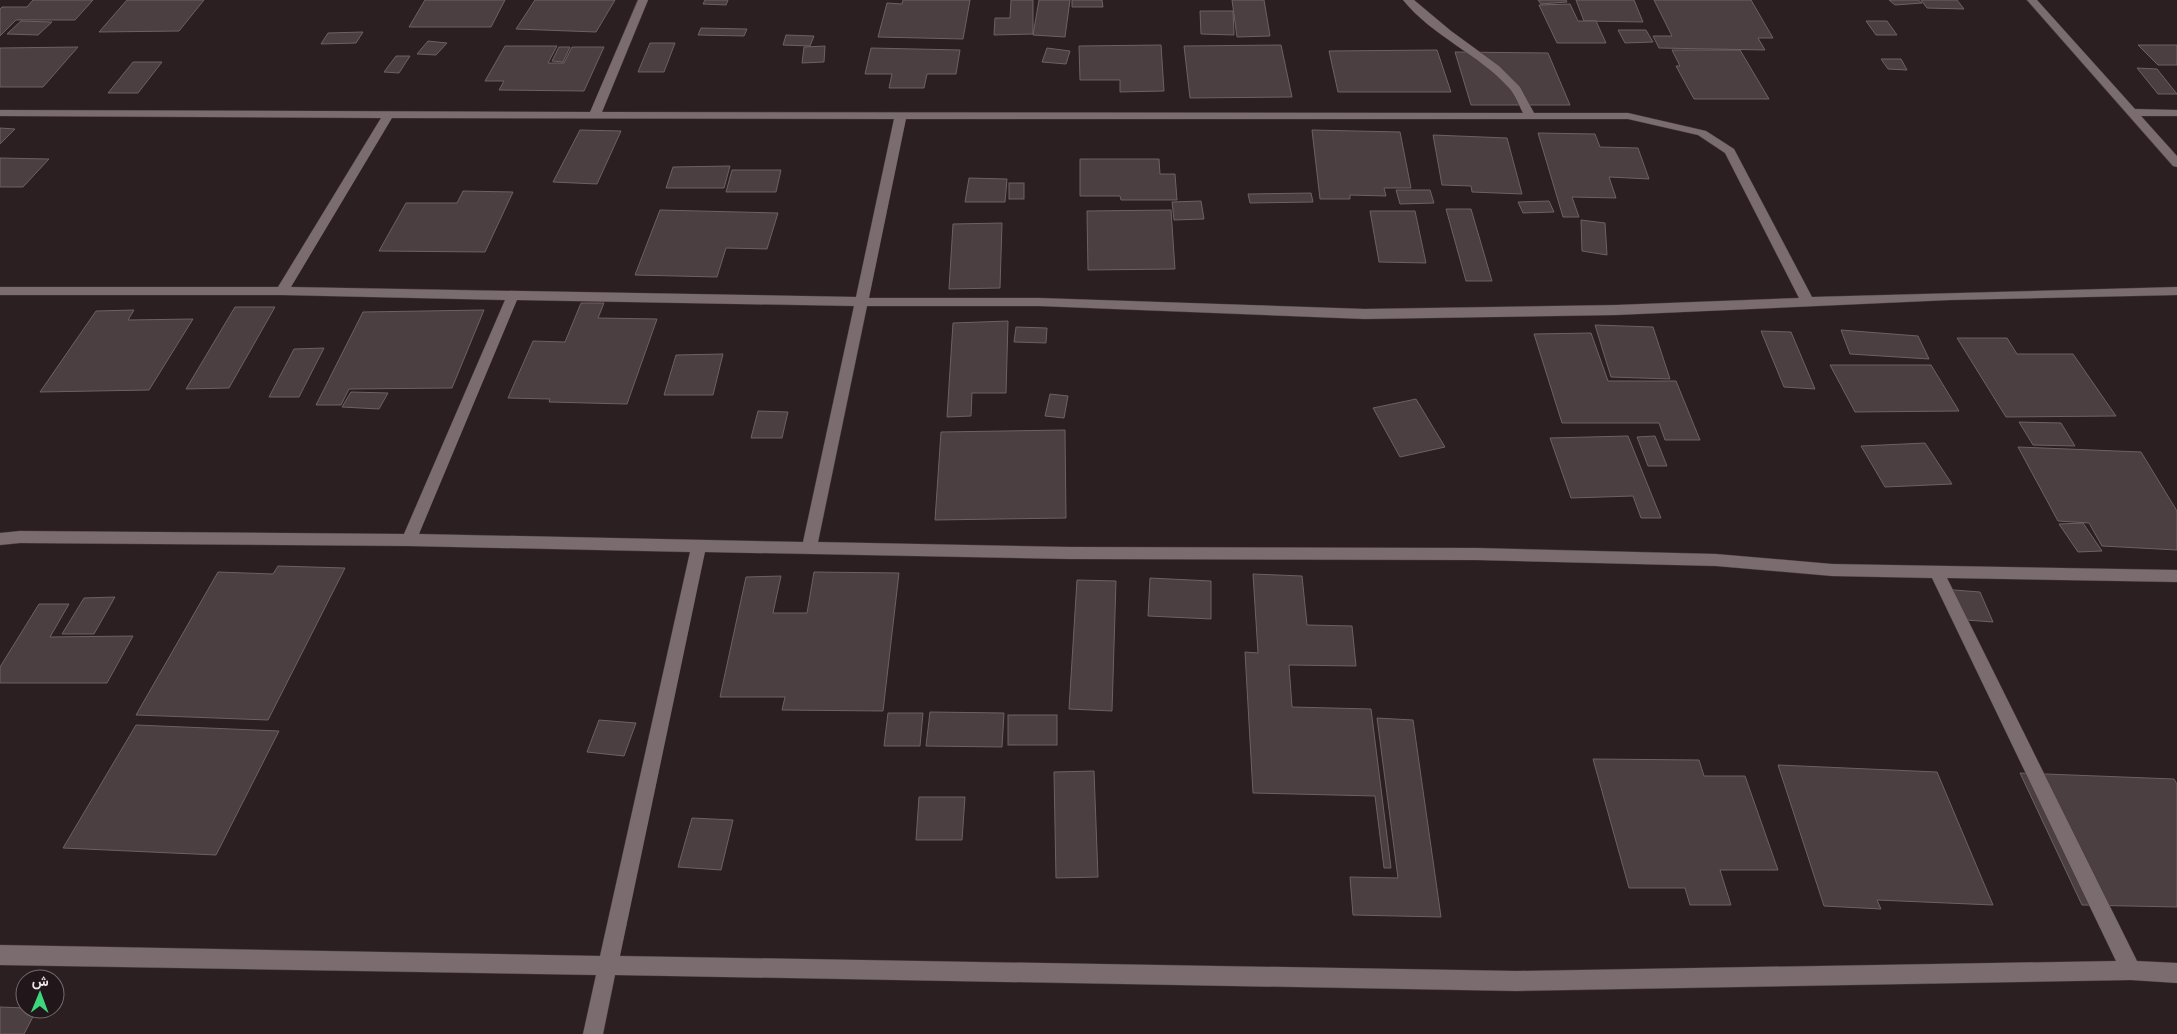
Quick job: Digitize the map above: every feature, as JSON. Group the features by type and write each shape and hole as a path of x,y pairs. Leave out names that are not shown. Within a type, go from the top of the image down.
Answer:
{"street":[{"path":"595,114 644,0"},
{"path":"1408,0 1447,33 1495,68 1516,89 1530,116"},
{"path":"2032,0 2177,163"},
{"path":"2132,112 2177,113"},
{"path":"0,113 388,116 901,114 1628,116 1702,133 1730,151 1808,302"},
{"path":"809,548 901,114"},
{"path":"282,291 388,116"},
{"path":"0,291 282,291 860,302 1038,302 1365,314 1616,310 2177,291"},
{"path":"409,540 513,295"},
{"path":"0,539 20,536 409,540 1070,553 1477,554 1716,560 1832,570 2177,576"},
{"path":"593,1034 699,546"},
{"path":"1936,573 2130,970"},
{"path":"0,955 1517,981 2130,970 2177,973"}],"building":[{"path":"33,0 93,0 75,20 16,20 0,36 0,9 2,7 27,7"},
{"path":"127,0 204,0 179,31 99,32"},
{"path":"425,0 505,0 491,27 409,27"},
{"path":"535,0 615,0 596,32 516,29"},
{"path":"705,0 728,0 726,5 703,4"},
{"path":"903,0 970,0 963,39 878,37 887,3 902,4"},
{"path":"1011,0 1033,0 1033,34 994,35 995,18 1010,18"},
{"path":"1039,0 1070,0 1065,37 1033,35"},
{"path":"1072,0 1102,0 1103,7 1072,7"},
{"path":"1232,0 1264,0 1270,36 1237,37"},
{"path":"1538,0 1566,0 1567,2 1541,4"},
{"path":"1576,0 1634,0 1643,22 1584,21"},
{"path":"1654,0 1751,0 1773,38 1758,38 1765,50 1659,48 1653,36 1672,36"},
{"path":"1889,0 1918,0 1922,3 1895,5"},
{"path":"1921,0 1957,0 1964,9 1927,8"},
{"path":"1570,4 1578,21 1596,21 1606,43 1557,43 1539,5"},
{"path":"1200,11 1233,11 1234,35 1201,34"},
{"path":"21,21 52,22 38,35 7,34"},
{"path":"1866,21 1887,21 1897,35 1876,35"},
{"path":"701,28 747,29 744,36 698,35"},
{"path":"1618,30 1646,30 1653,42 1625,43"},
{"path":"363,32 356,43 321,44 328,33"},
{"path":"786,35 814,36 810,46 783,45"},
{"path":"428,41 447,43 436,55 417,54"},
{"path":"650,43 675,43 664,72 638,72"},
{"path":"1161,45 1164,91 1120,92 1120,80 1080,80 1079,46"},
{"path":"1281,45 1292,97 1190,98 1184,46"},
{"path":"2138,45 2177,45 2177,65 2158,65"},
{"path":"505,46 557,46 548,63 564,63 572,47 604,47 584,91 499,90 504,81 485,81"},
{"path":"825,46 824,62 802,63 804,47"},
{"path":"78,47 43,87 0,87 0,48"},
{"path":"559,47 570,47 563,62 552,61"},
{"path":"871,48 960,50 956,74 927,74 924,88 889,88 892,74 865,74"},
{"path":"1047,48 1070,51 1066,64 1042,62"},
{"path":"1437,50 1451,92 1338,92 1329,51"},
{"path":"1672,50 1740,50 1769,99 1694,99 1676,66 1680,66"},
{"path":"1455,52 1548,53 1570,105 1471,105"},
{"path":"396,56 410,56 399,73 384,72"},
{"path":"1881,59 1901,59 1907,70 1888,69"},
{"path":"133,62 162,62 138,93 108,93"},
{"path":"2137,68 2157,69 2177,94 2158,94"},
{"path":"0,128 15,129 0,144"},
{"path":"580,130 621,131 597,184 553,182"},
{"path":"1312,130 1400,132 1411,188 1384,188 1386,196 1350,195 1350,199 1320,199"},
{"path":"1538,133 1595,134 1600,147 1638,148 1649,179 1609,177 1616,198 1572,197 1579,217 1563,217"},
{"path":"1433,135 1507,138 1522,194 1472,192 1471,186 1442,185"},
{"path":"0,158 49,159 23,187 0,187"},
{"path":"1080,159 1159,159 1160,174 1175,174 1177,200 1121,200 1120,196 1080,196"},
{"path":"730,166 724,188 666,188 673,167"},
{"path":"732,170 781,170 776,192 726,192"},
{"path":"969,178 1007,179 1005,202 965,202"},
{"path":"1009,183 1024,183 1024,199 1009,199"},
{"path":"1396,190 1430,190 1434,203 1400,204"},
{"path":"463,191 513,192 485,252 379,251 406,203 457,203"},
{"path":"1311,193 1313,202 1250,203 1248,194"},
{"path":"1201,201 1204,219 1174,220 1172,202"},
{"path":"1549,201 1554,212 1523,213 1518,202"},
{"path":"1446,209 1471,209 1492,281 1466,281"},
{"path":"660,210 778,213 767,249 726,248 717,277 635,275"},
{"path":"1171,210 1175,269 1088,270 1087,211"},
{"path":"1370,211 1415,211 1426,263 1379,262"},
{"path":"1581,220 1605,223 1607,255 1582,251"},
{"path":"1002,223 1000,288 949,289 953,224"},
{"path":"581,303 604,303 598,318 657,319 627,404 549,402 550,399 508,398 533,341 565,342"},
{"path":"235,307 275,307 229,388 186,389"},
{"path":"134,310 128,320 193,319 149,390 40,392 96,311"},
{"path":"484,310 452,388 349,389 341,405 316,405 363,312"},
{"path":"1008,321 1006,393 972,393 971,416 947,417 953,323"},
{"path":"1595,325 1653,327 1670,379 1611,377"},
{"path":"1016,327 1047,328 1046,343 1014,342"},
{"path":"1841,330 1918,336 1929,359 1850,354"},
{"path":"1761,331 1791,332 1815,389 1784,387"},
{"path":"1591,333 1608,381 1676,381 1700,440 1665,440 1659,423 1562,423 1534,334"},
{"path":"1957,338 2007,338 2017,354 2073,354 2116,416 2006,417"},
{"path":"324,348 299,397 269,397 294,349"},
{"path":"723,354 713,395 664,395 676,355"},
{"path":"1830,365 1931,365 1959,411 1855,412"},
{"path":"351,392 388,393 379,409 342,407"},
{"path":"1050,394 1068,396 1064,418 1045,416"},
{"path":"1416,399 1445,447 1400,457 1373,408"},
{"path":"758,411 788,412 782,438 751,438"},
{"path":"2019,422 2061,423 2075,446 2033,445"},
{"path":"1065,430 1066,518 935,520 941,432"},
{"path":"1628,436 1661,518 1641,518 1633,496 1571,498 1550,438"},
{"path":"1655,436 1667,466 1648,466 1637,437"},
{"path":"1925,443 1952,484 1885,487 1861,446"},
{"path":"2018,447 2141,452 2177,511 2177,550 2102,546 2089,523 2058,521"},
{"path":"2083,523 2102,551 2078,552 2059,524"},
{"path":"278,566 345,568 268,720 136,715 218,572 273,574"},
{"path":"814,572 899,573 883,711 782,710 785,697 720,697 746,577 781,576 773,613 807,613"},
{"path":"1253,574 1302,576 1307,625 1352,626 1356,666 1289,665 1292,707 1371,709 1391,868 1384,868 1375,796 1253,793 1245,652 1258,653"},
{"path":"1150,578 1211,581 1211,619 1148,616"},
{"path":"1077,580 1116,581 1112,711 1069,709"},
{"path":"1941,589 1980,592 1993,622 1953,619"},
{"path":"115,597 94,634 62,634 84,598"},
{"path":"39,604 69,604 50,637 133,636 107,683 0,683 0,667"},
{"path":"930,712 1004,713 1002,747 926,746"},
{"path":"888,713 923,713 920,746 884,746"},
{"path":"1008,715 1057,715 1057,745 1008,745"},
{"path":"1377,718 1413,720 1441,917 1353,915 1350,877 1398,878"},
{"path":"599,720 636,723 624,756 587,752"},
{"path":"136,725 279,731 216,855 63,848"},
{"path":"1593,759 1699,760 1704,776 1745,776 1778,870 1720,870 1731,905 1690,905 1685,888 1629,888"},
{"path":"1778,765 1937,772 1993,905 1877,900 1881,909 1824,906"},
{"path":"1094,771 1098,877 1056,878 1054,772"},
{"path":"2020,773 2174,779 2177,784 2177,907 2082,905"},
{"path":"919,797 965,797 962,840 916,840"},
{"path":"692,818 733,820 721,870 678,867"},
{"path":"0,1007 15,1008 15,1019 32,1019 24,1034 0,1034"}]}
